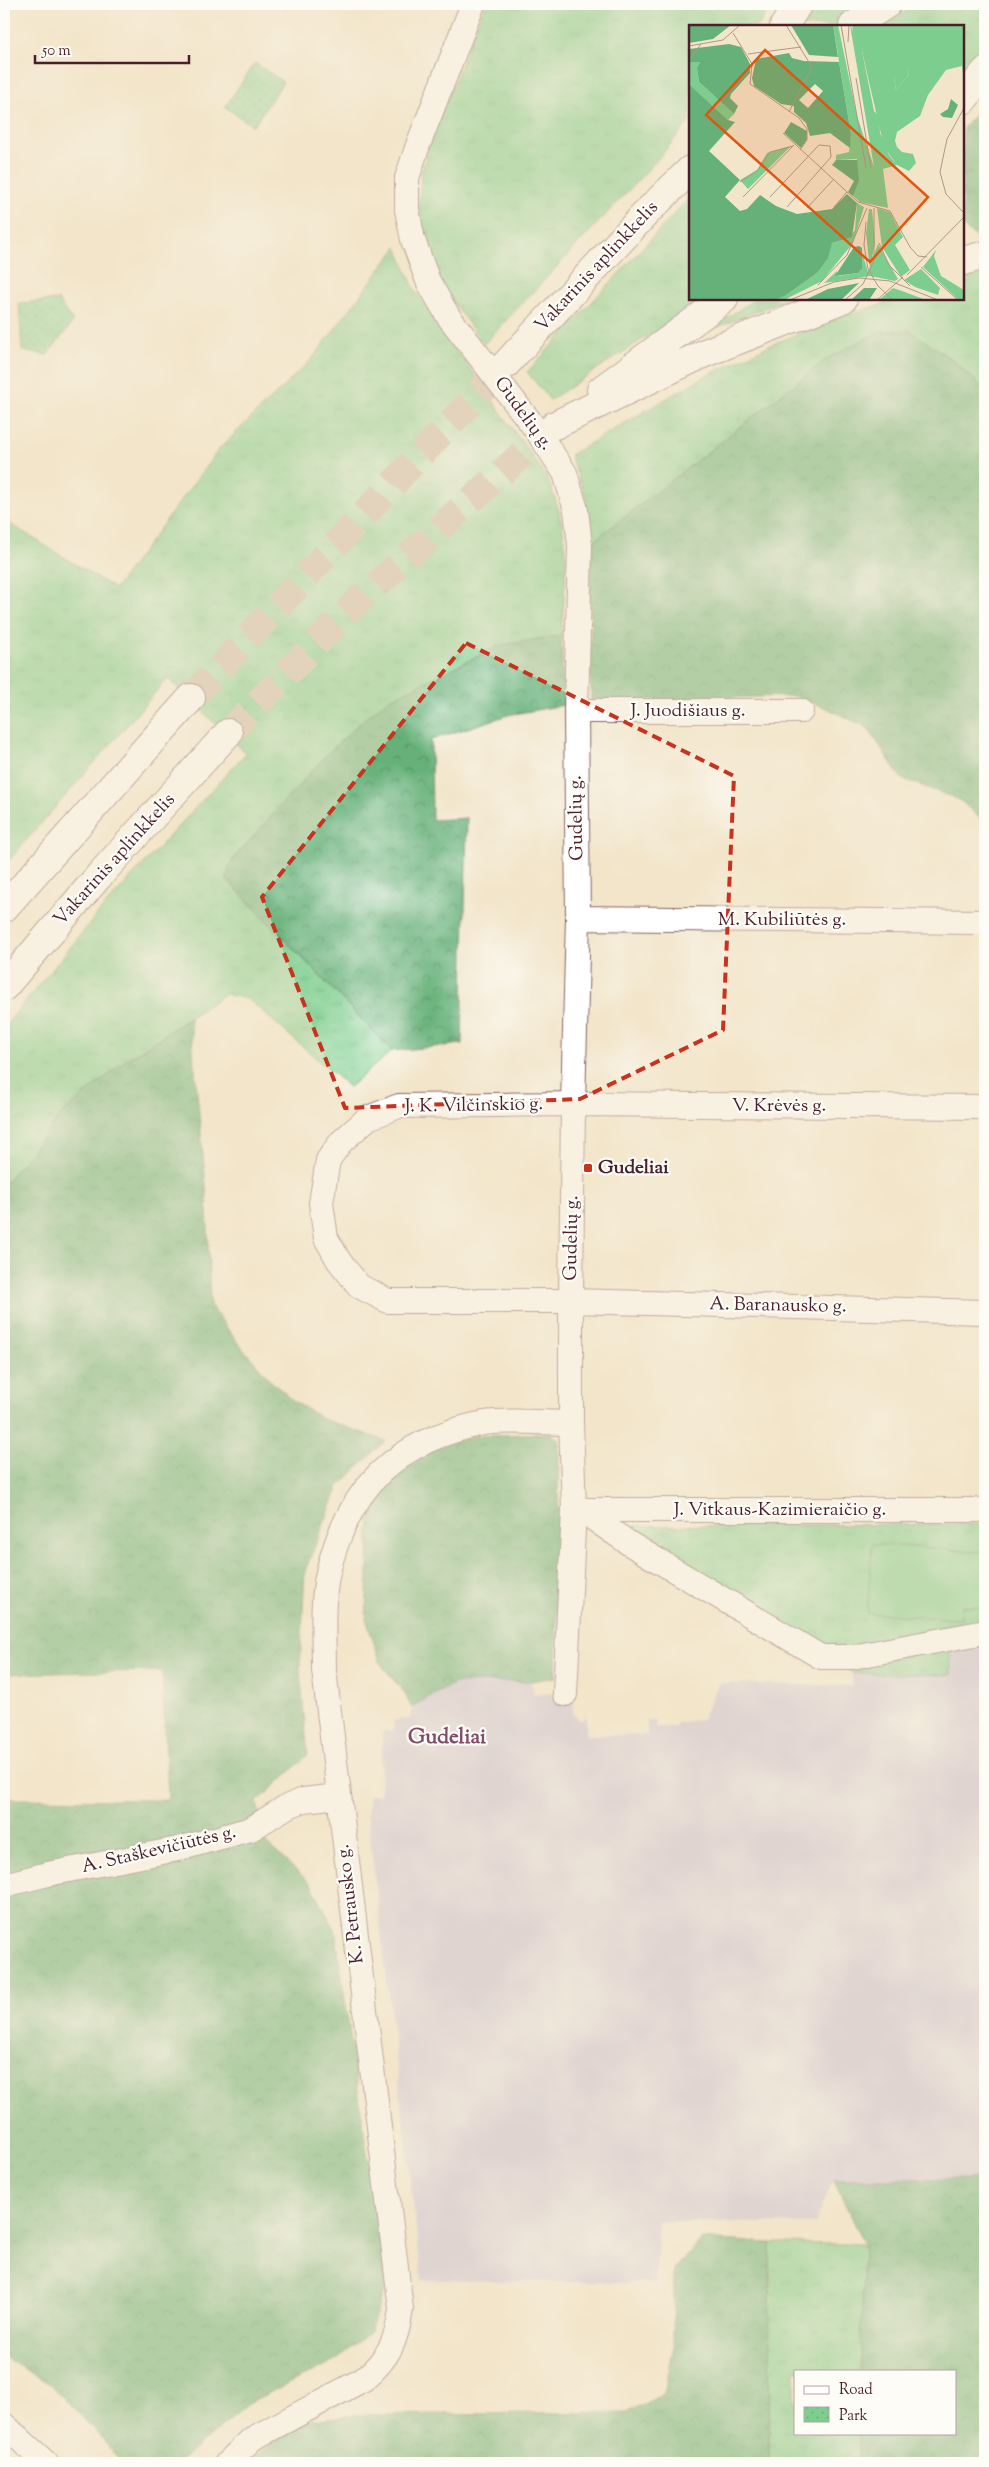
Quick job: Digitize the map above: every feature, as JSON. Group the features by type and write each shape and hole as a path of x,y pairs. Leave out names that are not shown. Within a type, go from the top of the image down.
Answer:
{"highway":[{"path":"785,25 798,4"},
{"path":"855,25 887,4"},
{"path":"964,99 985,72"},
{"path":"647,212 689,158"},
{"name":"Vakarinis aplinkkelis","path":"505,365 647,212 689,171"},
{"path":"964,261 985,255"},
{"path":"723,300 555,424 705,353 840,300"},
{"path":"4,908 191,698"},
{"name":"Vakarinis aplinkkelis","path":"4,988 98,877 228,734"}],"street":[{"name":"Gudelių g.","path":"473,4 407,178 407,210 413,240 428,281 448,316 535,428 565,473 576,510 580,545 576,711 578,918 573,1104 571,1423 583,1510 564,1694"},
{"name":"J. Juodišiaus g.","path":"576,711 801,711"},
{"name":"M. Kubiliūtės g.","path":"578,918 985,922"},
{"name":"V. Krėvės g.","path":"573,1104 985,1107"},
{"name":"J. K. Vilčinskio g.","path":"571,1301 388,1301 359,1286 339,1260 326,1238 321,1202 328,1160 354,1128 383,1110 399,1106 573,1104"},
{"name":"A. Baranausko g.","path":"571,1301 985,1312"},
{"name":"K. Petrausko g.","path":"227,2463 252,2439 364,2379 378,2367 398,2333 401,2309 324,1670 324,1615 328,1573 345,1521 359,1497 388,1464 416,1445 443,1433 486,1423 571,1423"},
{"name":"J. Vitkaus-Kazimieraičio g.","path":"583,1510 985,1510"},
{"path":"583,1510 630,1544 821,1657 852,1657 985,1632"},
{"name":"A. Staškevičiūtės g.","path":"4,1885 48,1874 178,1849 229,1836 251,1828 286,1807 304,1800 338,1796"},
{"path":"4,2425 46,2463"}],"highlighted area":[{"path":"466,643 734,776 723,1030 580,1099 345,1108 262,897"}],"shaded area":[{"path":"985,1645 985,2179 833,2179 815,2224 658,2221 656,2283 422,2280 367,1811 369,1795 380,1795 382,1731 393,1731 393,1720 411,1719 411,1707 455,1683 531,1681 534,1694 574,1694 573,1712 577,1719 582,1720 586,1714 586,1735 647,1735 647,1721 655,1721 655,1727 676,1727 676,1723 702,1719 719,1683 852,1686 852,1673 951,1675 950,1650"}],"green space":[{"path":"485,4 772,4 759,25 689,25 689,122 657,160 484,344 451,300 436,274 426,244 419,207 421,174 431,139"},
{"path":"815,4 863,4 833,25 802,25"},
{"path":"919,4 985,4 985,44 964,73 964,25 883,25"},
{"path":"255,63 283,82 253,126 225,107"},
{"path":"985,106 985,236 978,238 964,228 964,127"},
{"path":"689,198 689,300 702,300 550,400 527,372"},
{"path":"397,247 415,291 546,476 555,497 564,536 566,573 561,635 498,646 363,720 329,752 234,858 229,867 227,880 392,1051 349,1087 248,999 225,994 126,1060 61,1115 4,1185 4,1027 101,910 246,753 168,678 4,866 4,520 115,589 219,449 313,358"},
{"path":"985,274 985,390 953,360 828,358 590,544 586,498 570,455 700,379 770,345 843,316 896,300 964,300 964,279"},
{"path":"58,300 73,322 47,355 22,351 19,303"},
{"path":"753,300 785,300 705,332"},
{"path":"909,330 953,360 985,390 985,823 960,800 901,778 868,728 829,709 794,696 591,701 590,544 828,358 880,331"},
{"path":"561,635 564,705 508,715 431,740 432,820 467,818 462,1044 392,1051 227,879 229,867 234,858 329,752 363,720 388,700 498,646"},
{"path":"190,1018 207,1197 210,1305 238,1343 271,1381 294,1401 323,1419 386,1441 339,1486 305,1571 300,1671 308,1755 257,1802 265,1842 311,1884 335,1929 386,2286 370,2332 337,2360 252,2401 180,2461 168,2463 127,2463 121,2462 103,2439 50,2384 4,2357 4,1799 168,1800 162,1671 4,1674 4,1185 61,1115 126,1060"},
{"path":"550,1433 559,1440 556,1677 531,1681 455,1683 411,1707 405,1694 381,1664 366,1619 370,1506 392,1478 435,1448 476,1436"},
{"path":"985,1524 985,1645 950,1650 951,1675 852,1673 819,1648 616,1526"},
{"path":"872,1544 985,1552 985,1608 962,1606 961,1619 867,1613"},
{"path":"833,2179 985,2179 985,2463 858,2463 859,2434 956,2434 956,2370 860,2370 864,2244"},
{"path":"702,2239 770,2243 769,2463 248,2463 276,2439 311,2420 353,2415 627,2412 664,2394 673,2352 674,2270"},
{"path":"770,2243 864,2244 860,2370 794,2370 794,2434 859,2434 858,2463 769,2463"}],"tunnel":[{"path":"191,698 505,365"},
{"path":"228,733 357,602 555,425"}],"place":[{"name":"Gudeliai","path":"588,1168"}],"district":[{"name":"Gudeliai","path":"447,1738"}]}
